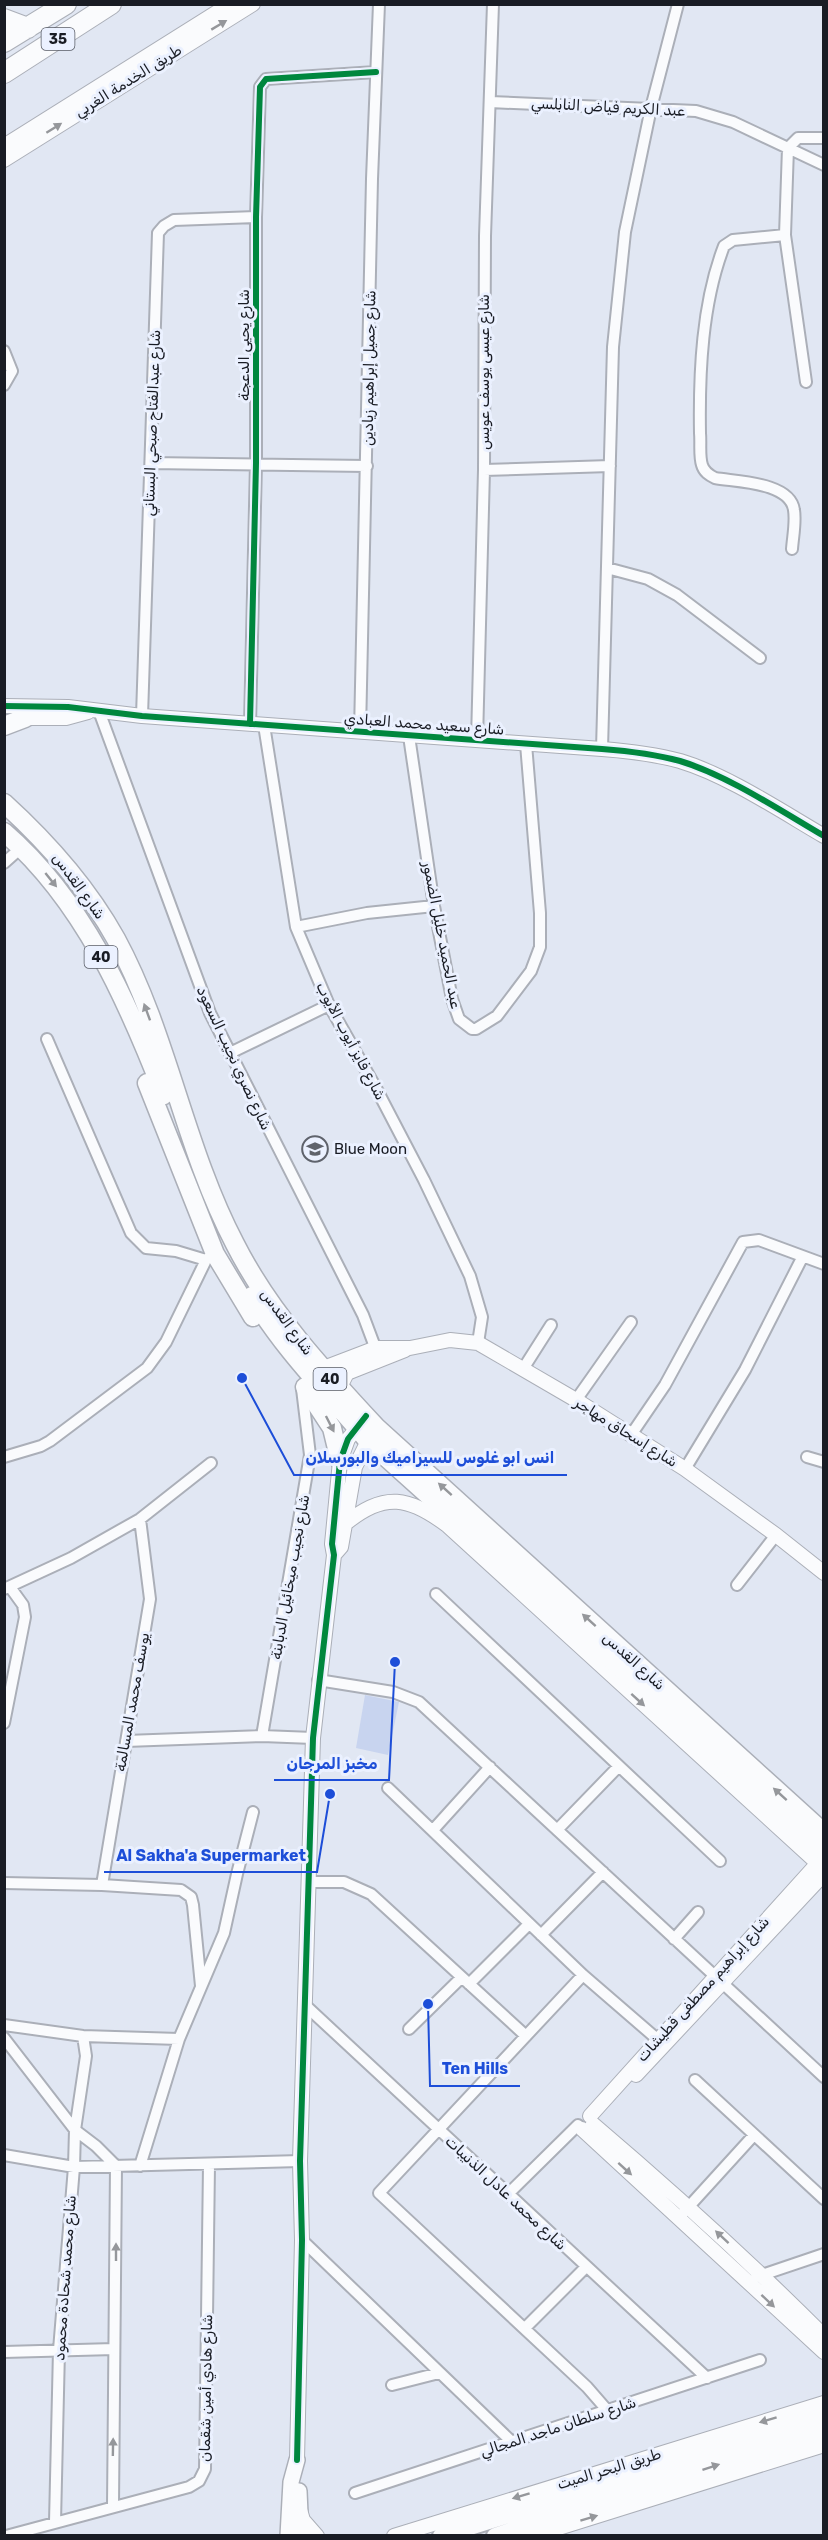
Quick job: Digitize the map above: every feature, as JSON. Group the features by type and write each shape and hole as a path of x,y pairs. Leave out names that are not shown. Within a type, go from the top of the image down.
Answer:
{"highway":[{"name":"35","path":"4,42 66,4"},
{"name":"35","path":"4,73 111,4"},
{"path":"4,19 28,28"},
{"path":"4,726 26,718"},
{"name":"شارع القدس","path":"4,803 60,858 94,903 116,939 135,981 195,1148 234,1243 273,1306 321,1369 339,1389 367,1428 822,1865"},
{"name":"شارع القدس","path":"4,832 22,847 63,895 124,998 223,1246 275,1331 323,1391 824,1833"},
{"path":"76,916 82,918 89,915 94,903"},
{"path":"124,998 124,1019 210,1257 332,1428 340,1461"}],"main road":[{"name":"طريق البحر الميت","path":"441,2535 824,2416"},
{"path":"495,2535 824,2431"},
{"path":"297,2460 301,2535"},
{"path":"288,2535 291,2482 297,2460"}],"street":[{"name":"طريق الخدمة الغربي","path":"4,146 230,4"},
{"name":"طريق الخدمة الغربي","path":"4,160 253,4"},
{"name":"شارع جميل إبراهيم زيادين","path":"360,732 379,4"},
{"name":"شارع عيسى يوسف عويس","path":"477,740 484,470 485,236 493,4"},
{"path":"602,749 613,347 625,232 651,108 678,4"},
{"name":"شارع يحيى الدعجة","path":"257,724 256,217 260,87 267,79 376,72"},
{"name":"عبد الكريم فياض النابلسي","path":"490,102 680,109 714,115 824,165"},
{"path":"806,382 785,235 788,148 798,138 824,138"},
{"name":"شارع عبدالفتاح صبحي البستاني","path":"142,716 158,233 174,220 256,217"},
{"path":"785,235 734,240 724,246 711,296 703,344 700,426 701,462 708,474 715,478 774,488 788,497 794,512 792,549"},
{"path":"4,351 12,371 4,385"},
{"path":"151,463 367,466"},
{"path":"484,470 610,466"},
{"path":"607,568 648,579 677,595 760,658"},
{"name":"شارع سعيد محمد العبادي","path":"4,706 602,749 654,755 691,765 739,788 824,836"},
{"name":"شارع سعيد محمد العبادي","path":"4,718 66,718 96,711"},
{"name":"شارع نصري نجيب السعود","path":"96,711 204,997 363,1315 378,1355"},
{"name":"شارع فايز أيوب الأيوب","path":"257,724 296,927 329,1005 376,1088 440,1211 470,1275 482,1317 478,1342"},
{"name":"عبد الحميد خليل الضمور","path":"409,736 434,906 454,1009 459,1018 472,1029 488,1024 503,1007 531,971 540,947 540,913 526,744"},
{"path":"4,863 22,847"},
{"path":"296,927 367,913 434,906"},
{"path":"230,1053 329,1005"},
{"path":"7,1454 41,1446 50,1441 147,1368 166,1342 210,1257 146,1248 131,1233 47,1039"},
{"path":"631,1435 664,1385 743,1242 759,1240 802,1258 824,1264"},
{"path":"685,1469 745,1370 802,1258"},
{"path":"576,1400 631,1322"},
{"path":"524,1369 551,1325"},
{"name":"شارع إسحاق مهاجر","path":"321,1369 450,1340 478,1342 576,1400 685,1469 824,1573"},
{"name":"شارع إسحاق مهاجر","path":"339,1389 347,1373 378,1355"},
{"name":"شارع نجيب ميخائيل الدبابنة","path":"262,1736 310,1455 302,1383"},
{"path":"297,2460 302,2240 300,2161 313,1738 334,1555 332,1544 340,1461 344,1445 367,1428"},
{"path":"334,1555 341,1547 355,1467 367,1428"},
{"path":"807,1457 824,1462"},
{"path":"4,1723 25,1617 18,1596 7,1588 71,1558 140,1519 210,1463"},
{"path":"345,1524 369,1506 391,1502 414,1504 431,1513 822,1865"},
{"name":"يوسف محمد المسالمة","path":"102,1885 150,1599 140,1519"},
{"path":"737,1585 776,1535"},
{"path":"436,1594 720,1861"},
{"path":"318,1680 393,1692 415,1700 824,2077"},
{"path":"126,1741 262,1736 313,1738"},
{"path":"433,1830 490,1767"},
{"path":"557,1830 618,1767"},
{"path":"388,1788 583,1975 661,2042"},
{"path":"140,2166 179,2039 224,1933 254,1812"},
{"name":"شارع إبراهيم مصطفى قطيشات","path":"587,2123 822,1865"},
{"path":"541,1935 603,1872"},
{"path":"310,1882 344,1882 371,1894 526,2036"},
{"path":"4,1883 102,1885 181,1890 191,1897 201,1991"},
{"path":"674,1939 698,1912"},
{"path":"409,2029 529,1924"},
{"path":"583,1975 437,2128 379,2193 587,2386 607,2410"},
{"name":"شارع محمد عادل الذنيبات","path":"306,2006 507,2195 707,2378"},
{"path":"4,2025 83,2036 179,2039"},
{"name":"شارع محمد شحادة محمود","path":"55,2522 59,2350 75,2130 86,2056 83,2036"},
{"path":"4,2038 75,2130 96,2146 116,2166 113,2506"},
{"path":"695,2080 824,2199"},
{"path":"507,2195 587,2123"},
{"path":"587,2123 688,2206 762,2274 824,2337"},
{"path":"587,2123 679,2217 824,2352"},
{"path":"679,2217 754,2135"},
{"path":"4,2155 74,2167 300,2161"},
{"name":"شارع هادي أمين شقمان","path":"6,2535 189,2487 199,2481 205,2469 209,2165"},
{"path":"302,2240 512,2442"},
{"path":"747,2282 762,2274 824,2254"},
{"path":"525,2328 586,2267"},
{"path":"4,2352 114,2349"},
{"name":"شارع سلطان ماجد المجالي","path":"355,2493 760,2360"},
{"path":"392,2385 439,2373"},
{"name":"طريق البحر الميت","path":"394,2535 824,2403"},
{"path":"533,2535 824,2445"},
{"path":"300,2510 303,2520 317,2535"}],"shaded area":[{"path":"365,1695 399,1702 388,1755 356,1748"}],"cycle path":[{"path":"250,724 256,463 256,217 260,87 266,79 376,72"},
{"path":"4,706 68,707 142,716 602,749 651,755 680,761 716,775 754,794 824,836"},
{"path":"297,2460 302,2240 300,2161 313,1738 334,1555 332,1544 340,1461 348,1439 366,1416"}],"place":[{"name":"Blue Moon","path":"315,1149"},
{"name":"انس ابو غلوس للسيراميك والبورسلان","path":"242,1378"},
{"name":"مخبز المرجان","path":"395,1662"},
{"name":"Al Sakha'a Supermarket","path":"330,1794"},
{"name":"Ten Hills","path":"428,2004"}]}
